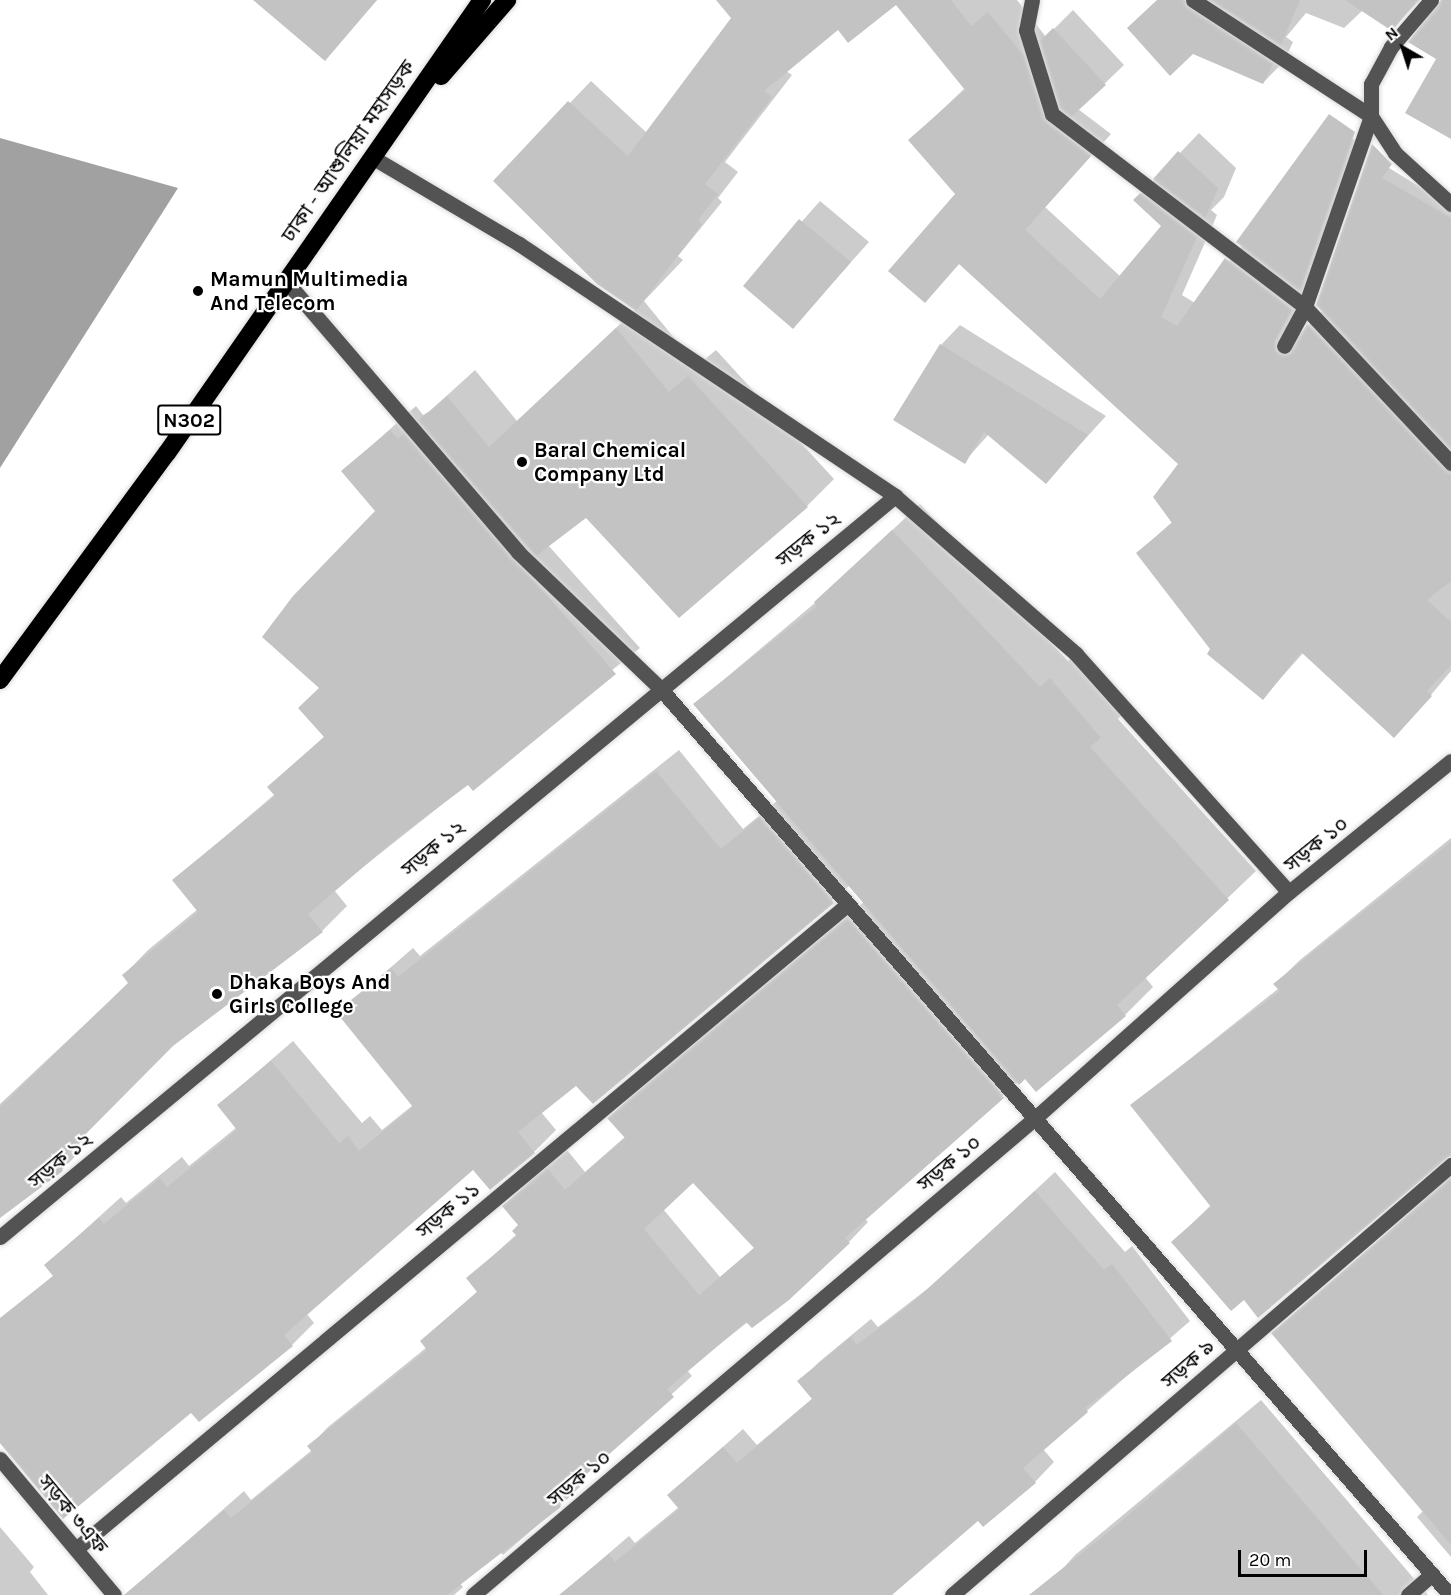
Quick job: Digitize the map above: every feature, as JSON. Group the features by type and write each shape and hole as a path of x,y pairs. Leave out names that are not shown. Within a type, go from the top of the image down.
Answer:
{"highway":[{"name":"ঢাকা - আশুলিয়া মহাসড়ক","path":"0,680 286,281 482,0"},
{"name":"N302","path":"372,157 507,0"}],"street":[{"path":"1032,0 1026,30 1052,114 1305,307 1451,463"},
{"path":"1193,0 1371,116 1395,153 1451,204"},
{"path":"1284,346 1305,307 1371,116 1371,84 1391,47 1431,0"},
{"path":"372,157 519,244 895,496 1076,654 1289,892"},
{"path":"286,281 518,552 658,687 1450,1595"},
{"name":"সড়ক ১২","path":"0,1237 658,687 895,496"},
{"name":"সড়ক ১০","path":"473,1595 1035,1118 1289,892 1451,761"},
{"name":"সড়ক ১১","path":"76,1549 848,904"},
{"name":"সড়ক ৯","path":"952,1595 1451,1165"},
{"name":"সড়ক ৩এফ","path":"0,1459 114,1595"},
{"path":"1408,1595 1432,1574"}],"shaded area":[{"path":"0,138 178,188 0,468"}],"building":[{"path":"253,0 377,0 325,61"},
{"path":"716,0 951,0 971,26 988,12 1024,56 1046,121 1091,156 1025,230 1100,299 1161,226 1133,200 1140,193 1197,237 1161,317 1177,326 1225,258 1292,310 1275,341 1276,352 1290,354 1307,324 1451,472 1451,581 1427,600 1451,622 1451,665 1427,691 1432,696 1394,738 1301,652 1263,700 1207,654 1210,649 1136,553 1172,523 1153,497 1178,464 959,264 925,303 888,271 955,194 908,140 965,90 896,5 848,43 838,30 764,91 772,97 705,184 718,194 698,220 702,224 636,311 597,284 493,181 568,101 628,156 731,18"},
{"path":"1157,0 1183,0 1273,64 1263,84 1193,54 1170,76 1127,28"},
{"path":"1211,0 1300,0 1281,45"},
{"path":"1345,0 1418,0 1392,31"},
{"path":"1441,0 1451,0 1451,139 1405,113 1436,59 1408,42"},
{"path":"1053,28 1106,85 1071,117 1060,108 1040,41"},
{"path":"1329,114 1355,132 1300,291 1236,242"},
{"path":"1372,144 1392,164 1382,178 1451,218 1451,449 1316,305"},
{"path":"1178,151 1218,188 1205,218 1153,179"},
{"path":"799,219 851,262 793,329 743,286"},
{"path":"616,328 669,392 688,376 808,507 679,618 586,518 536,556 418,421 447,396 489,447"},
{"path":"940,344 1088,435 1046,484 984,432 965,464 893,420"},
{"path":"390,430 398,439 404,433 616,674 473,791 468,785 401,835 308,914 323,932 173,1046 57,1163 63,1171 0,1218 0,1107 128,983 122,975 198,912 172,880 275,796 267,787 324,737 298,708 319,688 262,637 293,596 375,511 341,471"},
{"path":"892,530 1040,687 1050,678 1101,738 1090,747 1229,900 1117,1005 1126,1016 1036,1092 1025,1079 1019,1085 693,704 817,606 814,602"},
{"path":"656,771 721,849 760,817 834,903 593,1104 576,1086 518,1132 535,1153 490,1190 473,1170 284,1335 293,1346 199,1422 191,1413 63,1519 0,1443 0,1318 53,1276 44,1265 99,1218 104,1224 160,1178 167,1187 237,1130 217,1105 271,1061 339,1143 348,1136 359,1151 413,1107 336,1012 391,968 398,977"},
{"path":"1451,842 1451,1155 1258,1318 1244,1300 1231,1311 1171,1242 1211,1207 1130,1105 1280,991 1273,984"},
{"path":"847,918 1004,1098 845,1238 850,1243 789,1300 752,1328 746,1322 667,1389 674,1397 556,1501 561,1507 447,1595 124,1595 224,1510 231,1518 312,1452 307,1446 427,1350 420,1341 477,1292 466,1278 517,1236 512,1231 518,1225 502,1206 547,1168 565,1190 625,1138 607,1118","holes":["693,1183 754,1248 699,1295 644,1229"]},
{"path":"1451,1178 1451,1545 1271,1333"},
{"path":"1035,1191 1104,1270 1112,1264 1172,1341 1085,1408 1088,1412 1023,1468 1036,1483 983,1527 978,1521 892,1595 559,1595 609,1554 615,1562 679,1509 667,1495 723,1447 737,1463 812,1399 797,1381 851,1337 857,1345 913,1302"},
{"path":"1236,1423 1383,1595 1029,1595 1112,1529"}],"place":[{"name":"Mamun Multimedia And Telecom","path":"198,291"},
{"name":"Baral Chemical Company Ltd","path":"522,462"},
{"name":"Dhaka Boys And Girls College","path":"217,994"}]}
